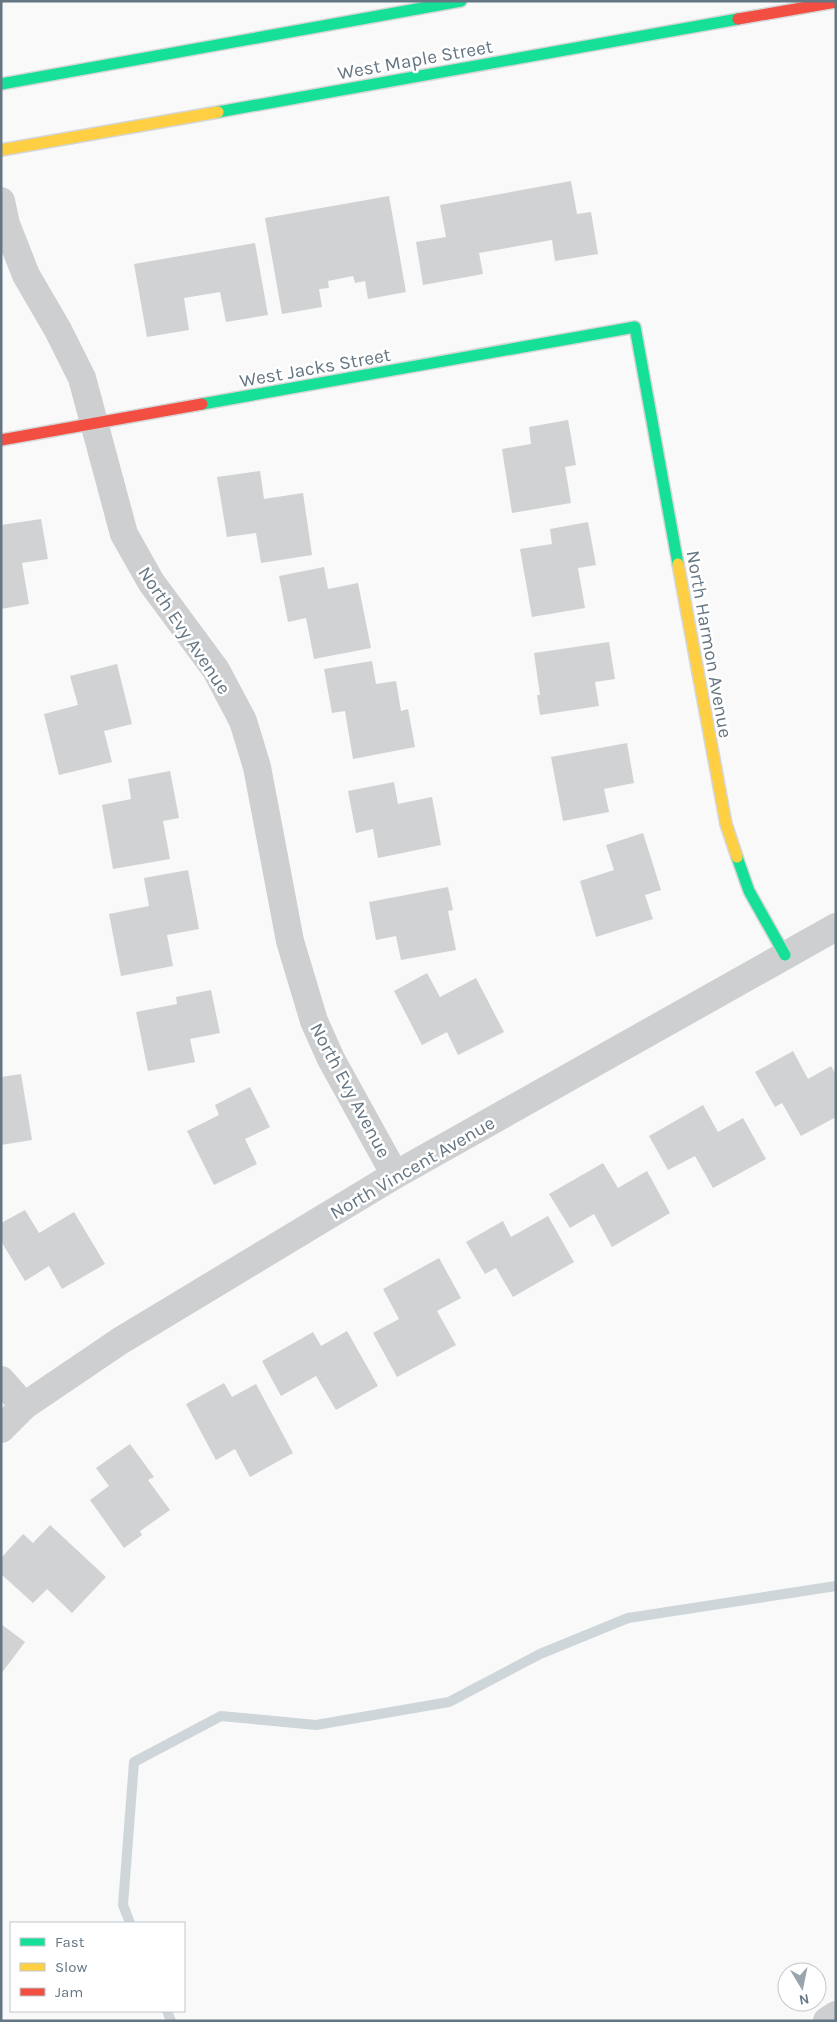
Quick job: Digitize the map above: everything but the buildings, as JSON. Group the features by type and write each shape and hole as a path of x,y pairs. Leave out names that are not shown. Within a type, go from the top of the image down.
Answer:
{"main road":[{"path":"1,84 460,1"},
{"name":"West Maple Street","path":"1,150 836,2"},
{"name":"West Jacks Street","path":"1,440 635,328"},
{"name":"North Harmon Avenue","path":"635,328 726,824 750,891 785,955"}],"street":[{"name":"North Evy Avenue","path":"1,200 6,224 26,275 58,330 82,378 124,534 151,582 216,670 243,721 257,767 290,941 314,1021 331,1059 396,1175"},
{"name":"North Vincent Avenue","path":"1,1429 24,1406 120,1341 396,1175 836,927"},
{"path":"1,1380 24,1406"},
{"path":"827,2021 836,2015"}],"waterway":[{"path":"130,1922 123,1905 134,1762 221,1716 316,1725 449,1702 540,1654 628,1618 836,1586"},
{"path":"167,2012 171,2021"}],"traffic: fast":[{"path":"1,84 461,1"},
{"path":"218,112 738,19"},
{"path":"202,404 635,327 678,564"},
{"path":"737,857 749,891 785,955"}],"traffic: slow":[{"path":"1,150 218,112"},
{"path":"678,564 726,824 737,857"}],"traffic: jam":[{"path":"738,19 836,2"},
{"path":"1,440 202,404"}]}
